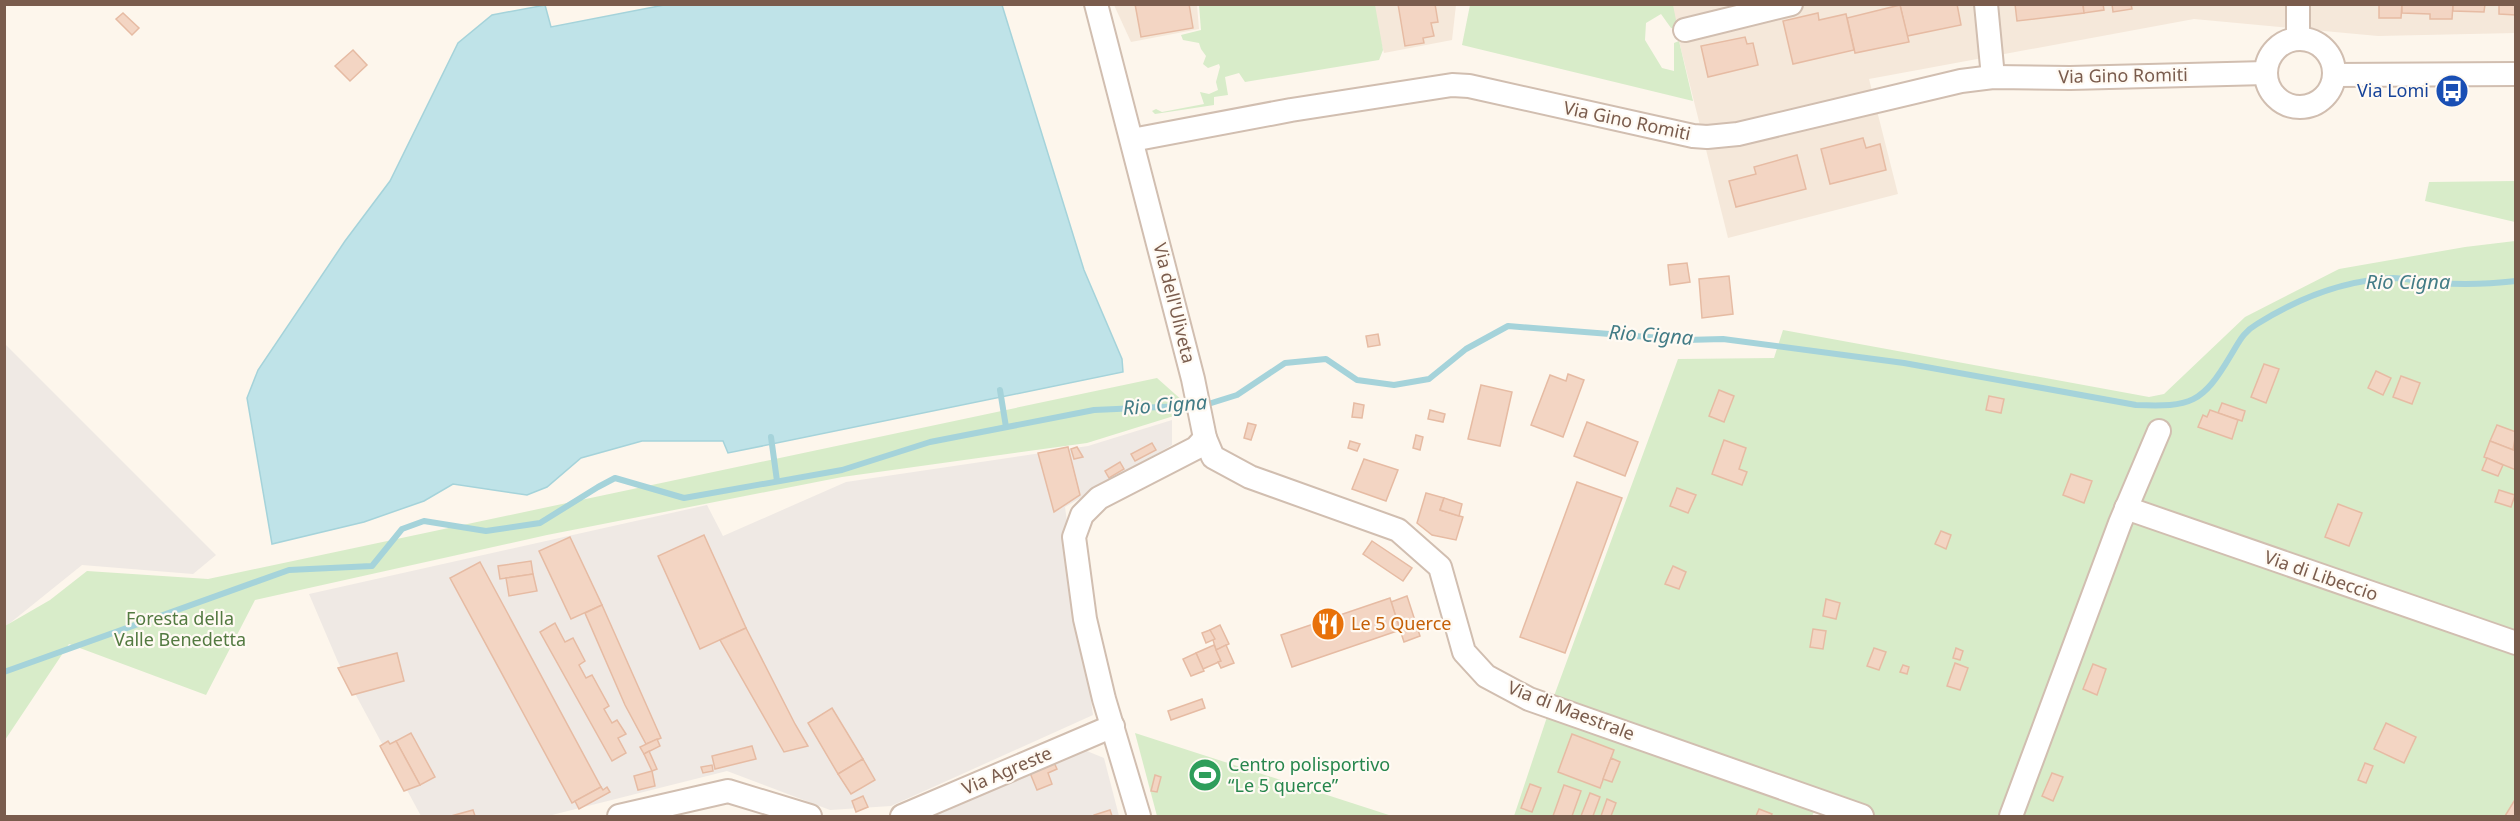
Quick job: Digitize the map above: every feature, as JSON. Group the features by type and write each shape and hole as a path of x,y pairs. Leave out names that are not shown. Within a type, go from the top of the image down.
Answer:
{"street":[{"name":"Via dell'Uliveta","path":"1096,4 1203,429"},
{"path":"1685,30 1751,9 1791,4"},
{"path":"1986,4 1994,77"},
{"path":"2298,4 2298,39"},
{"path":"2298,39 2309,40 2326,51 2332,60 2334,75 2327,94 2318,102 2295,107 2284,103 2275,95 2266,73 2269,61 2276,50 2298,39"},
{"name":"Via Gino Romiti","path":"1132,140 1291,110 1452,85 1469,86 1667,131 1707,137 1738,134 1961,81 1994,77 2070,78 2266,73"},
{"path":"2334,75 2516,74"},
{"path":"1139,816 1085,619 1074,537 1082,515 1099,498 1196,448 1203,429"},
{"name":"Via di Maestrale","path":"1203,429 1213,457 1250,477 1398,530 1417,544 1440,567 1464,652 1486,676 1529,699 1862,816"},
{"path":"2011,816 2126,508 2158,431"},
{"name":"Via di Libeccio","path":"2126,508 2516,643"},
{"name":"Via Agreste","path":"902,816 1113,726"},
{"path":"619,816 728,791 810,816"}],"shaded area":[{"path":"2515,4 2516,33 2378,36 2194,19 1869,79 1898,194 1728,238 1670,5"},
{"path":"1114,5 1197,5 1199,29 1131,42"},
{"path":"1371,5 1456,5 1452,40 1384,53"},
{"path":"4,343 216,555 193,574 82,565 5,627"},
{"path":"1172,420 1172,445 1065,507 1093,715 891,806 830,810 727,771 548,816 421,816 338,662 309,594 707,505 723,536 846,482 1088,446"},
{"path":"1077,747 1104,758 1119,816 910,816"}],"green space":[{"path":"1199,5 1375,5 1383,50 1379,60 1245,82 1239,73 1225,77 1228,95 1214,97 1214,105 1155,114 1152,111 1156,109 1162,112 1204,104 1200,92 1209,94 1218,90 1216,82 1219,64 1208,68 1203,64 1206,56 1199,43 1183,40 1181,35 1201,30"},
{"path":"1470,5 1673,5 1678,30 1671,28 1661,14 1646,23 1645,40 1662,68 1674,71 1674,43 1679,41 1693,101 1462,45"},
{"path":"2515,181 2515,222 2425,201 2429,182"},
{"path":"2515,241 2515,816 1828,816 1814,812 1812,816 1514,816 1554,696 1678,359 1774,358 1783,330 2149,397 2164,394 2245,317 2339,269 2465,247"},
{"name":"Foresta della Valle Benedetta","path":"1157,378 1193,410 1087,443 842,477 547,535 255,600 206,695 69,644 5,740 5,626 50,600 87,571 208,579"},
{"name":"Centro polisportivo “Le 5 querce”","path":"1135,733 1392,816 1157,816"}],"water":[{"path":"545,5 551,27 664,5 1002,5 1084,270 1122,359 1123,372 728,453 723,441 642,441 581,458 547,487 527,495 453,484 424,501 364,522 272,544 247,398 258,370 345,241 390,181 458,43 492,15"}],"building":[{"path":"1135,4 1189,4 1193,28 1141,37"},
{"path":"1398,4 1435,4 1438,22 1431,23 1434,36 1423,38 1424,43 1405,46"},
{"path":"1957,4 1961,25 1907,36 1900,5"},
{"path":"2015,4 2083,4 2084,13 2017,21"},
{"path":"2083,4 2103,4 2104,10 2084,13"},
{"path":"2112,4 2131,4 2132,9 2113,12"},
{"path":"2379,4 2402,4 2401,18 2379,18"},
{"path":"2402,4 2453,4 2452,19 2430,19 2430,14 2402,13"},
{"path":"2453,4 2485,4 2484,12 2453,11"},
{"path":"2499,4 2516,4 2516,15 2499,14"},
{"path":"1900,5 1909,42 1855,53 1847,18"},
{"path":"123,13 139,28 132,35 116,19"},
{"path":"1818,13 1819,20 1846,14 1854,50 1793,64 1783,21"},
{"path":"1745,37 1747,44 1753,43 1758,65 1708,77 1701,46"},
{"path":"353,50 367,65 350,81 335,66"},
{"path":"1863,138 1866,148 1880,144 1886,170 1830,184 1821,149"},
{"path":"1797,155 1806,189 1736,207 1729,181 1756,174 1754,167"},
{"path":"1687,263 1690,282 1670,285 1668,265"},
{"path":"1729,276 1733,314 1702,318 1699,279"},
{"path":"1378,334 1380,345 1368,347 1366,336"},
{"path":"2264,364 2279,369 2266,403 2251,397"},
{"path":"2376,371 2391,378 2383,395 2368,388"},
{"path":"1568,374 1584,380 1563,437 1531,425 1550,375 1566,381"},
{"path":"2401,376 2420,383 2412,404 2393,397"},
{"path":"1481,385 1512,392 1500,446 1468,439"},
{"path":"1719,390 1734,396 1724,422 1709,416"},
{"path":"1989,396 2004,399 2001,413 1986,410"},
{"path":"1354,403 1364,405 1362,418 1352,417"},
{"path":"2222,403 2245,411 2242,421 2218,413"},
{"path":"1430,410 1445,414 1443,422 1428,419"},
{"path":"2210,410 2238,420 2232,439 2198,427 2203,415 2207,417"},
{"path":"1587,422 1638,442 1625,476 1574,456"},
{"path":"1248,423 1256,425 1251,440 1244,438"},
{"path":"2497,425 2516,432 2513,450 2490,441"},
{"path":"1416,435 1423,437 1420,450 1413,448"},
{"path":"1724,440 1746,448 1739,469 1747,472 1742,485 1712,474"},
{"path":"1350,441 1360,444 1357,451 1348,448"},
{"path":"2490,441 2516,451 2516,470 2484,457"},
{"path":"1152,443 1156,450 1135,461 1131,454"},
{"path":"1068,447 1080,495 1054,512 1038,453"},
{"path":"1077,447 1083,457 1074,459 1071,449"},
{"path":"2487,458 2503,465 2498,476 2482,470"},
{"path":"1364,459 1398,470 1386,501 1352,489"},
{"path":"1120,462 1124,469 1109,478 1105,471"},
{"path":"2071,474 2092,481 2084,503 2063,495"},
{"path":"1577,482 1622,498 1565,653 1520,637"},
{"path":"1677,488 1696,495 1688,513 1670,506"},
{"path":"2499,490 2515,495 2511,507 2495,502"},
{"path":"1426,493 1444,498 1440,510 1463,517 1456,540 1432,535 1417,523"},
{"path":"1444,498 1462,504 1459,516 1440,510"},
{"path":"2338,504 2362,513 2349,546 2325,537"},
{"path":"1941,531 1951,535 1946,549 1935,544"},
{"path":"704,535 746,628 700,649 658,556"},
{"path":"570,537 602,605 571,619 539,551"},
{"path":"1372,541 1412,568 1403,581 1363,554"},
{"path":"531,561 533,574 500,579 498,566"},
{"path":"480,562 601,787 572,803 450,578"},
{"path":"1673,566 1686,572 1679,589 1665,584"},
{"path":"533,574 537,591 509,596 506,578"},
{"path":"1407,596 1420,636 1404,642 1391,602"},
{"path":"1390,598 1400,630 1292,667 1281,635"},
{"path":"1826,599 1840,603 1836,619 1823,616"},
{"path":"602,605 661,738 646,744 625,705 585,613"},
{"path":"555,623 565,642 573,638 585,661 579,665 586,678 592,675 609,706 604,709 612,723 617,720 626,734 618,738 626,753 612,761 540,632"},
{"path":"1220,625 1229,644 1216,650 1210,630"},
{"path":"746,628 808,746 784,752 720,640"},
{"path":"1813,629 1826,631 1823,649 1810,647"},
{"path":"1210,630 1215,639 1206,643 1202,633"},
{"path":"1214,645 1221,661 1203,669 1196,653"},
{"path":"1226,645 1234,663 1221,668 1218,662 1221,661 1216,650"},
{"path":"1874,648 1886,652 1879,670 1867,666"},
{"path":"1956,648 1963,651 1960,660 1953,658"},
{"path":"397,653 404,681 352,695 338,668"},
{"path":"1196,653 1204,671 1191,676 1183,659"},
{"path":"1955,663 1968,668 1960,690 1947,686"},
{"path":"2093,664 2106,669 2097,695 2083,689"},
{"path":"1903,665 1909,667 1907,674 1900,672"},
{"path":"1202,699 1205,708 1171,720 1168,711"},
{"path":"832,708 863,759 838,774 808,723"},
{"path":"2386,723 2416,737 2404,763 2374,749"},
{"path":"411,733 435,777 420,785 396,741"},
{"path":"1572,734 1614,750 1600,788 1558,772"},
{"path":"657,739 660,746 644,754 640,747"},
{"path":"388,741 390,744 396,741 420,785 404,791 380,746"},
{"path":"752,746 756,759 715,769 712,756"},
{"path":"649,751 657,769 652,771 644,754"},
{"path":"1052,758 1057,769 1048,773 1052,784 1037,790 1028,768"},
{"path":"1611,758 1620,762 1612,782 1603,779"},
{"path":"863,759 875,780 851,794 838,774"},
{"path":"2365,763 2373,766 2366,783 2358,780"},
{"path":"712,765 713,771 703,773 701,767"},
{"path":"652,771 655,786 638,790 634,776"},
{"path":"2052,773 2063,777 2053,801 2042,796"},
{"path":"1155,775 1161,777 1157,792 1151,791"},
{"path":"1530,784 1541,788 1532,812 1521,808"},
{"path":"1564,785 1581,791 1572,816 1553,816"},
{"path":"601,787 603,790 607,787 610,792 579,809 575,801"},
{"path":"1590,793 1600,797 1593,816 1581,816"},
{"path":"863,796 868,807 856,812 852,801"},
{"path":"2516,798 2516,816 2505,816"},
{"path":"1607,799 1616,803 1611,816 1601,816"},
{"path":"1759,809 1772,814 1771,816 1756,816"},
{"path":"473,810 475,816 451,816"},
{"path":"1110,810 1112,816 1094,816 1094,815"}],"waterway":[{"name":"Rio Cigna","path":"4,672 289,570 372,566 402,529 424,521 486,531 540,523 615,478 684,498 842,470 930,442 1094,410 1205,405 1237,395 1285,363 1326,359 1357,380 1394,385 1429,379 1466,349 1508,326 1686,340 1723,339 1904,363 2136,405 2170,405 2183,403 2203,393 2212,384 2242,338 2252,327 2322,292 2357,283 2393,278 2458,284 2516,281"},
{"path":"1000,390 1006,427"},
{"path":"771,437 777,481"}],"place":[{"name":"Via Lomi","path":"2452,91"},
{"name":"Le 5 Querce","path":"1328,624"},
{"name":"Centro polisportivo “Le 5 querce”","path":"1205,775"}]}
